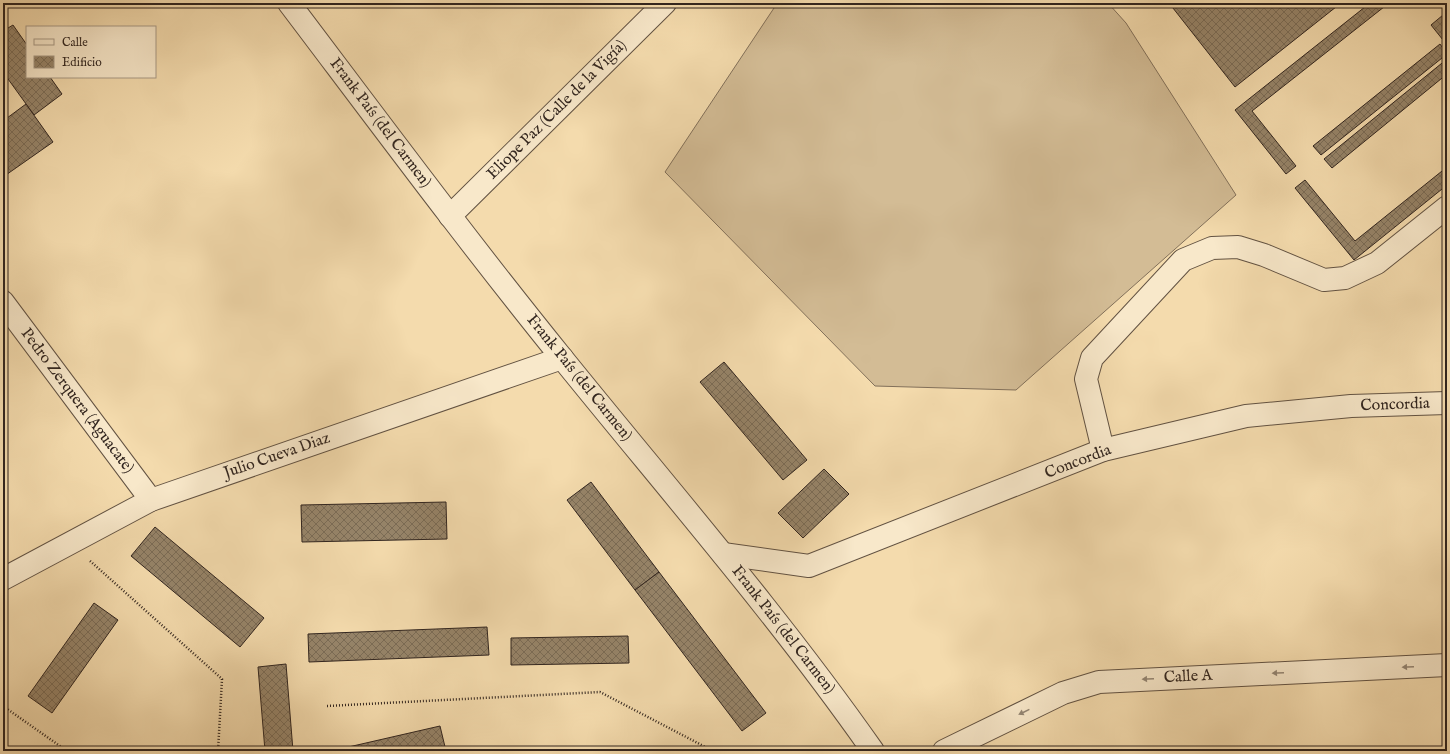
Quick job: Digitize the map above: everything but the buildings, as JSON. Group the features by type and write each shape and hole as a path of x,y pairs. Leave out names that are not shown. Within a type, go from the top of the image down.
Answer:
{"street":[{"name":"Frank País (del Carmen)","path":"288,3 450,216 562,358 723,554 837,700 873,751"},
{"name":"Eliope Paz (Calle de la Vigía)","path":"450,216 664,3"},
{"path":"1103,450 1086,379 1092,358 1183,260 1212,248 1238,248 1264,255 1324,280 1346,278 1377,263 1447,207"},
{"name":"Pedro Zerquera (Aguacate)","path":"3,302 151,500"},
{"name":"Julio Cueva Diaz","path":"3,579 151,500 562,358"},
{"name":"Concordia","path":"723,554 809,566 1103,450 1246,416 1351,406 1447,403"},
{"name":"Calle A","path":"944,751 1063,693 1099,682 1447,665"}],"path":[{"path":"70,543 222,679 218,751"},
{"path":"327,706 600,692 713,751"},
{"path":"3,706 67,751"}],"shaded area":[{"path":"769,3 1108,3 1126,23 1236,195 1016,390 875,386 665,172 774,8"}]}
